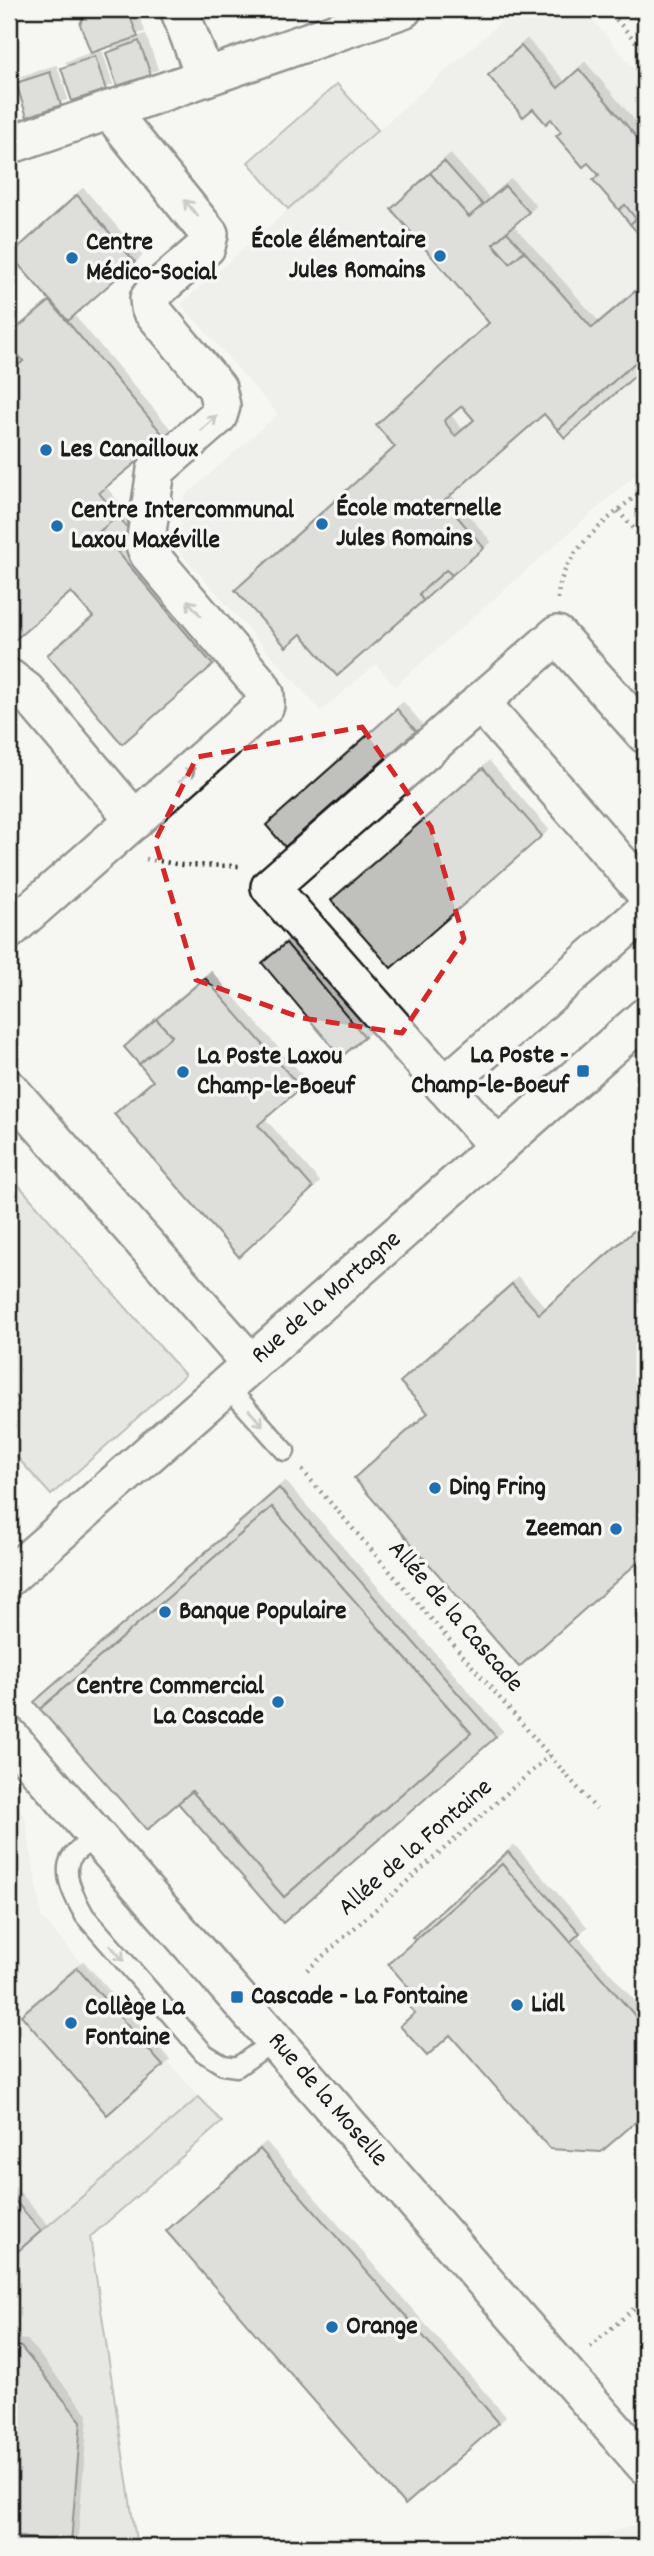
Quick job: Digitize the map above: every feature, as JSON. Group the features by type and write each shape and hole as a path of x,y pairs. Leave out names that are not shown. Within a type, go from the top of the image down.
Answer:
{"street":[{"path":"179,9 205,78"},
{"path":"9,145 403,9"},
{"path":"9,930 257,715 265,705 265,694 148,553 145,545 156,470 218,416 221,406 217,388 150,308 149,299 205,247 209,234 109,110"},
{"path":"498,1147 270,887 557,635 645,734"},
{"path":"9,678 26,691 129,825"},
{"path":"480,702 645,892"},
{"path":"444,1086 645,911"},
{"name":"Rue de la Mortagne","path":"9,1577 645,1017"},
{"path":"9,1088 239,1375"},
{"name":"Rue de la Moselle","path":"9,1736 645,2465"}],"lane":[{"path":"239,1375 285,1451"},
{"path":"96,1836 70,1859 75,1899 85,1916 195,2043 204,2053 223,2065 237,2067 253,2059 275,2040"}],"path":[{"path":"607,9 645,52"},
{"path":"557,635 558,588 568,565 584,543 645,488"},
{"path":"618,511 645,541"},
{"path":"129,825 148,860 182,865 243,866 270,887"},
{"name":"Allée de la Cascade","path":"285,1451 596,1809"},
{"name":"Allée de la Fontaine","path":"307,1969 550,1755"},
{"path":"563,2371 645,2299"}],"highlighted area":[{"path":"362,727 431,827 464,939 402,1033 302,1018 196,980 155,841 197,757"}],"shaded area":[{"name":"École élémentaire Jules Romains","path":"516,9 583,9 645,81 645,466 395,686 376,664 321,711 178,550 184,497 278,414 181,304"},
{"path":"337,84 378,130 288,209 248,162"},
{"path":"9,1174 185,1375 51,1495 9,1448 9,1412 20,1402 9,1389"},
{"name":"Collège La Fontaine","path":"9,1798 25,1817 42,1918 199,2097 9,2259"},
{"path":"199,2097 222,2122 90,2237 137,2547 9,2547 9,2259"},
{"path":"645,2522 645,2547 559,2547"}],"building":[{"path":"87,9 127,9 138,37 91,53 80,24"},
{"path":"139,41 151,75 117,86 106,53"},
{"path":"521,46 558,88 579,69 645,147 643,239 630,224 636,219 625,205 619,210 593,180 599,175 588,163 583,167 556,136 561,132 551,119 546,124 533,109 523,117 488,75"},
{"path":"95,56 106,90 72,101 61,68"},
{"path":"50,72 61,105 27,117 16,83"},
{"path":"444,161 483,205 469,217 430,173"},
{"path":"430,173 469,217 505,186 529,212 493,244 510,263 524,251 592,328 638,289 645,297 645,354 558,430 544,414 444,501 484,548 452,575 446,570 419,594 423,601 337,676 301,634 286,647 235,590 395,447 376,425 489,323 391,209","holes":["462,406 474,420 455,436 444,421"]},
{"name":"Centre Médico-Social","path":"77,195 135,262 68,321 10,255"},
{"path":"625,205 636,219 630,224 619,210"},
{"path":"507,232 524,251 510,263 493,244"},
{"name":"Centre Intercommunal Laxou Maxéville","path":"50,301 166,438 99,493 118,516 100,531 213,665 122,744 47,655 93,617 71,592 9,645 9,372 23,361 9,344 9,335"},
{"path":"9,344 23,361 9,372"},
{"path":"645,354 645,367 565,438 558,430"},
{"path":"118,516 136,538 119,552 100,531"},
{"path":"446,570 452,575 423,601 419,594"},
{"path":"397,709 416,731 285,847 266,825"},
{"path":"483,768 542,836 391,968 331,900"},
{"path":"286,943 365,1037 341,1057 262,963"},
{"path":"205,978 301,1088 258,1125 313,1188 239,1257 114,1114 153,1081 139,1064 172,1036 156,1019"},
{"path":"156,1019 172,1036 139,1064 124,1047"},
{"path":"645,1221 645,1556 519,1667 354,1478 428,1413 400,1382 512,1284 539,1314"},
{"path":"279,1488 496,1737 283,1923 178,1803 192,1791 284,1897 471,1733 272,1507 40,1709 34,1702"},
{"path":"272,1507 471,1733 284,1897 192,1791 147,1830 40,1709"},
{"path":"508,1852 580,1933 570,1942 502,1864 415,1940 412,1937"},
{"name":"Lidl","path":"502,1864 645,2027 645,2114 601,2152 550,2149 450,2035 427,2056 400,2026 415,2013 400,1997 410,1989 388,1964"},
{"path":"77,1968 163,2066 107,2115 21,2015"},
{"name":"Orange","path":"260,2149 499,2423 405,2505 166,2231"},
{"path":"9,2194 41,2231 9,2259"},
{"path":"9,2346 21,2347 81,2421 71,2543 9,2536"},
{"path":"9,2536 71,2543 71,2547 9,2543"}],"place":[{"name":"École élémentaire Jules Romains","path":"440,256"},
{"name":"Centre Médico-Social","path":"72,258"},
{"name":"Les Canailloux","path":"46,450"},
{"name":"École maternelle Jules Romains","path":"322,524"},
{"name":"Centre Intercommunal Laxou Maxéville","path":"57,526"},
{"name":"La Poste - Champ-le-Boeuf","path":"583,1071"},
{"name":"La Poste Laxou Champ-le-Boeuf","path":"183,1072"},
{"name":"Ding Fring","path":"435,1488"},
{"name":"Zeeman","path":"616,1529"},
{"name":"Banque Populaire","path":"165,1612"},
{"name":"Centre Commercial La Cascade","path":"278,1702"},
{"name":"Cascade - La Fontaine","path":"237,1997"},
{"name":"Lidl","path":"517,2005"},
{"name":"Collège La Fontaine","path":"71,2023"},
{"name":"Orange","path":"332,2327"}]}
